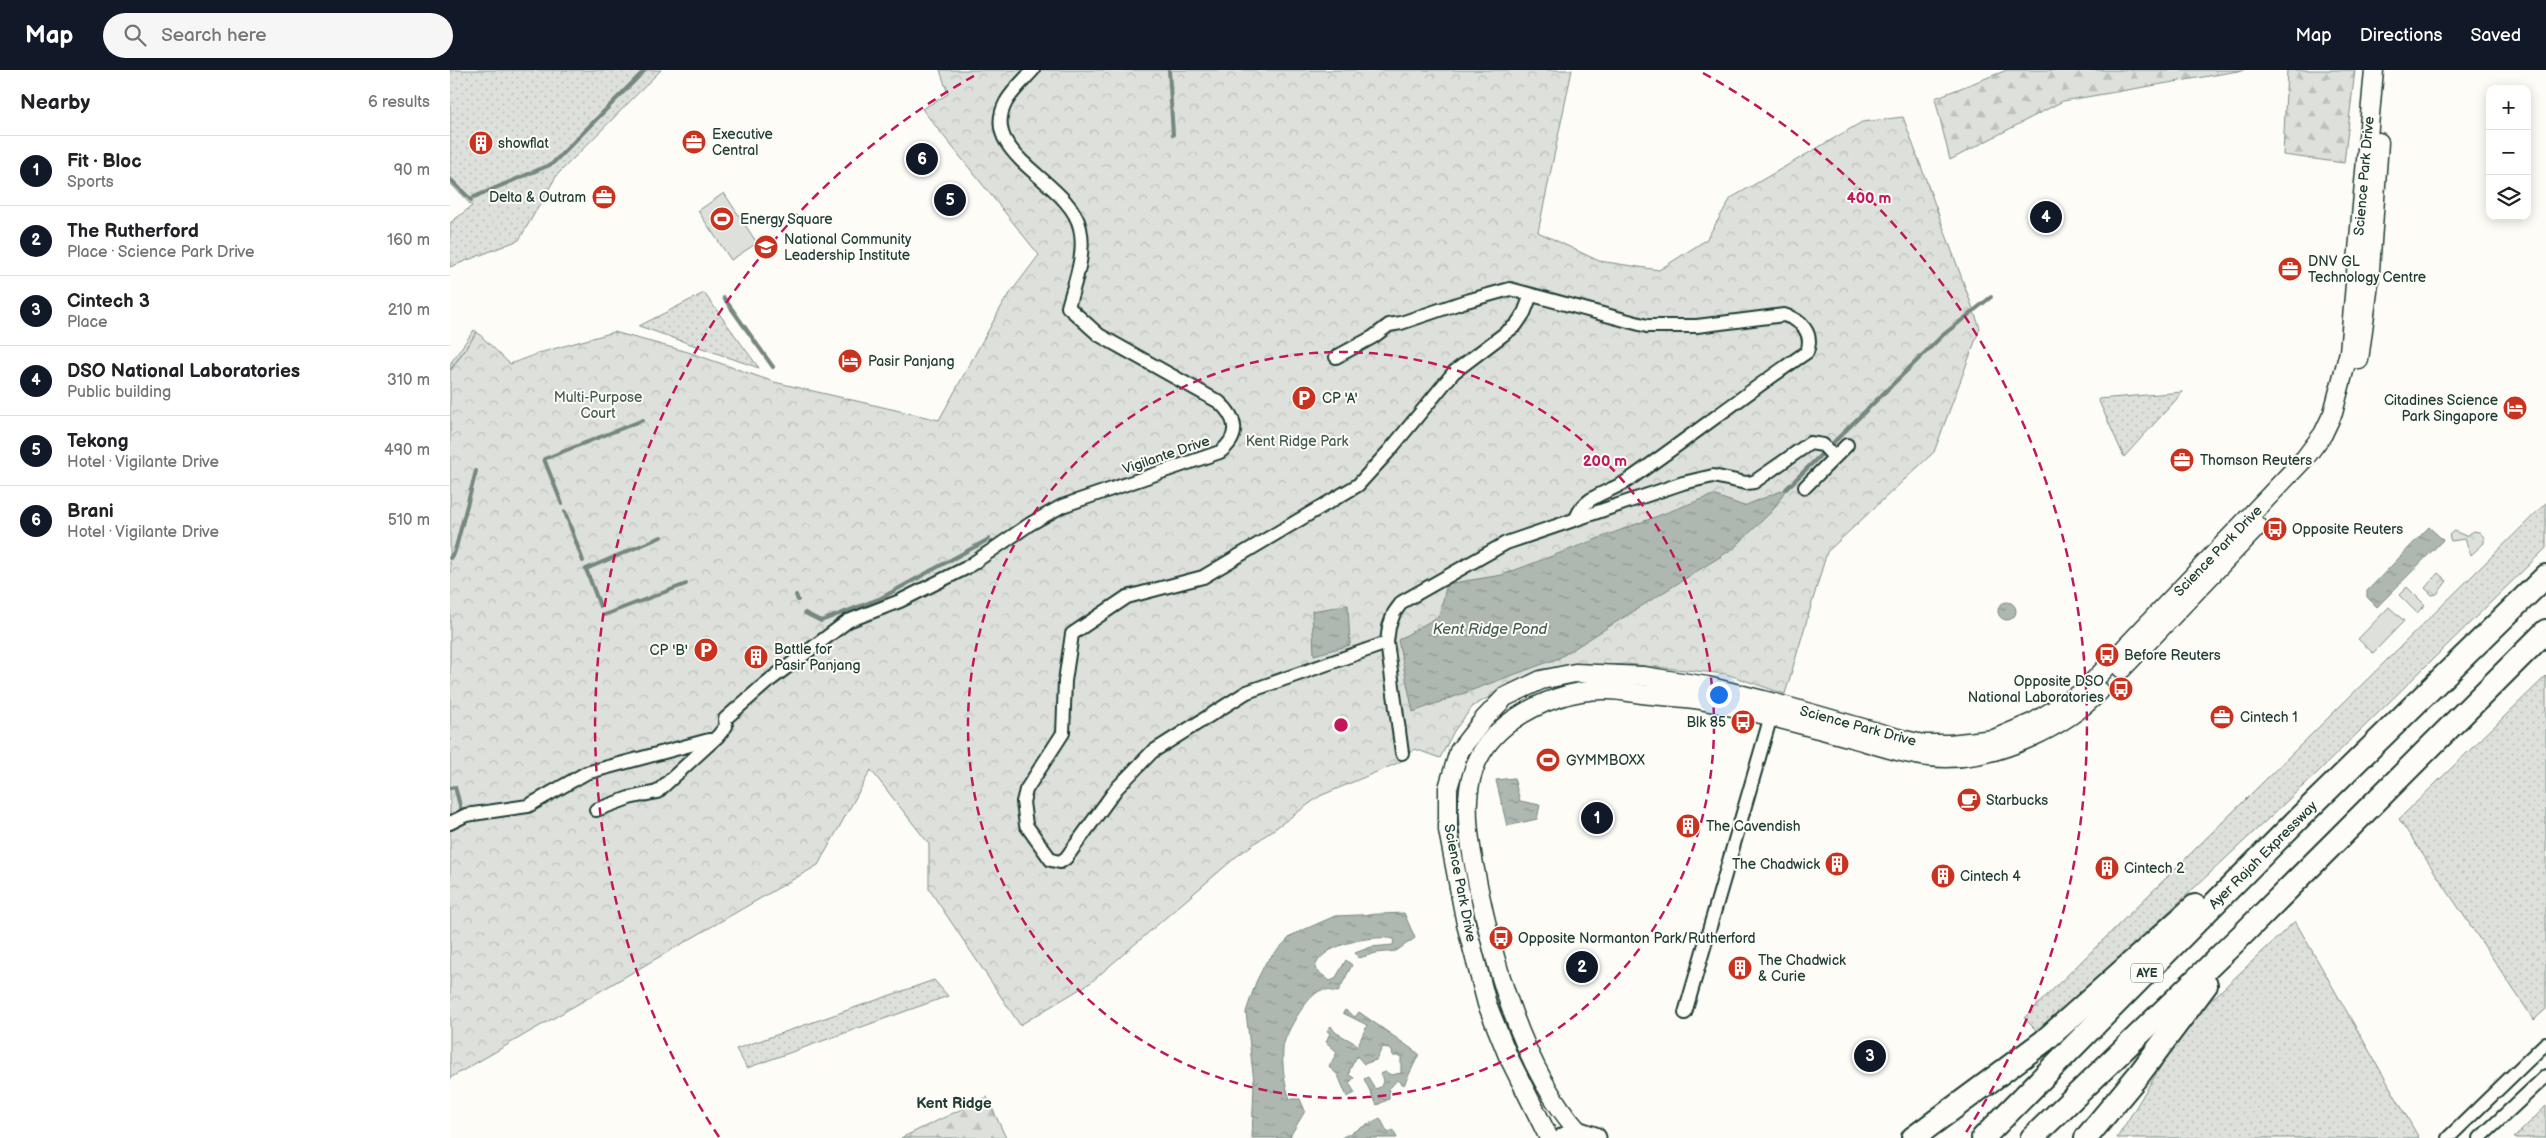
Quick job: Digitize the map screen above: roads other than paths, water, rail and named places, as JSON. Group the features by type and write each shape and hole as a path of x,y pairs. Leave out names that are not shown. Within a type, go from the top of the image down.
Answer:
{"highway":[{"name":"Ayer Rajah Expressway","path":"1983,1138 2302,815 2546,576"},
{"name":"AYE","path":"2032,1138 2245,932 2546,631"},
{"path":"1913,1138 2044,1041 2166,930 2302,815"},
{"path":"2086,1138 2140,1073 2245,932"}],"main road":[{"name":"Science Park Drive","path":"1549,1138 1508,1056 1487,1004 1466,924 1448,830 1448,788 1459,751 1484,719 1505,698 1541,680 1575,672 1634,675 1707,686 1914,742 1950,744 1994,739 2034,722 2083,692 2305,458 2323,434 2346,392 2374,70"},
{"name":"Science Park Drive","path":"1580,1136 1558,1106 1530,1052 1507,996 1484,919 1467,827 1469,782 1474,765 1504,726 1529,709 1564,695 1604,690 1698,700 1771,716 1922,757 1949,758 1996,752 2066,719 2090,701 2142,649 2314,465 2336,432 2346,392 2361,353 2368,292 2385,70"}],"street":[{"name":"Vigilante Drive","path":"712,740 726,726 725,719 749,697 848,621 900,601 966,568 1030,524 1062,506 1220,452 1232,440 1234,420 1230,412 1219,402 1099,335 1068,306 1082,251 1080,227 1073,210 1060,193 1015,154 1005,143 1000,129 1005,104 1033,70"},
{"path":"1336,357 1373,337 1389,325 1435,313 1463,302 1510,289 1647,326 1698,326 1784,315 1800,322 1808,334 1809,346 1807,352 1636,475 1585,502 1576,518"},
{"path":"1381,645 1247,692 1152,752 1117,788 1066,858 1060,862 1051,860 1026,825 1022,802 1026,790 1062,733 1064,681 1072,634 1127,597 1203,577 1358,485 1389,451 1454,372 1516,325 1524,313 1531,295"},
{"path":"1402,753 1387,642 1389,627 1394,613 1409,596 1498,547 1576,518 1683,483 1713,476 1746,483 1754,482 1810,443 1819,444 1829,452"},
{"path":"1804,487 1829,452 1847,445"},
{"path":"1685,1013 1771,716"},
{"path":"596,810 629,798 657,792 712,740"},
{"path":"450,823 466,815 528,806 586,773 712,740"},
{"path":"2448,1138 2546,1043"},
{"path":"2480,1138 2546,1076"}],"water":[{"name":"Kent Ridge Pond","path":"1786,489 1773,510 1734,548 1559,658 1413,712 1398,640 1439,616 1447,584 1502,575 1713,495 1744,506"},
{"path":"2429,527 2443,540 2377,607 2367,597 2367,591"},
{"path":"2007,602 2013,605 2016,611 2013,617 2007,620 2001,617 1998,611 2001,605"},
{"path":"1348,605 1350,645 1314,655 1312,611"},
{"path":"1514,778 1520,801 1540,805 1537,819 1507,826 1496,780"},
{"path":"1404,913 1415,938 1396,951 1376,953 1359,958 1355,953 1371,947 1393,945 1394,939 1374,938 1336,947 1318,960 1315,969 1330,981 1335,979 1346,960 1352,965 1338,992 1323,990 1317,992 1304,1006 1287,1034 1284,1043 1283,1068 1288,1093 1290,1099 1300,1099 1305,1111 1289,1138 1252,1138 1254,1082 1246,1012 1256,982 1266,962 1292,935 1335,916"},
{"path":"1345,1010 1355,1017 1359,1012 1419,1054 1404,1085 1397,1080 1389,1089 1389,1099 1377,1105 1364,1079 1368,1077 1375,1089 1381,1087 1384,1079 1380,1074 1386,1072 1391,1075 1401,1073 1401,1056 1393,1056 1392,1051 1385,1047 1382,1048 1376,1060 1364,1064 1357,1056 1349,1075 1354,1078 1349,1083 1355,1093 1347,1097 1338,1075 1329,1067 1337,1052 1326,1042 1330,1033 1327,1031 1331,1026 1335,1032 1358,1045 1367,1025 1343,1013"},
{"path":"1380,1118 1388,1133 1393,1130 1397,1138 1341,1138"}],"waterway":[{"path":"474,197 552,164 645,70"},
{"path":"1169,70 1173,135"},
{"path":"450,179 471,200"},
{"path":"1786,489 1943,335 1991,297"},
{"path":"724,298 773,367"},
{"path":"562,504 544,459 643,420"},
{"path":"450,558 455,551 476,471"},
{"path":"565,512 583,561"},
{"path":"586,569 661,537"},
{"path":"805,613 821,621 881,598 989,539"},
{"path":"586,569 600,606"},
{"path":"604,615 686,584"},
{"path":"796,595 798,600"},
{"path":"450,788 455,787 462,813 464,812"}],"place":[{"name":"Executive Central","path":"694,142"},
{"name":"showflat","path":"481,143"},
{"name":"Brani","path":"922,159"},
{"name":"Delta & Outram","path":"604,197"},
{"name":"Tekong","path":"950,200"},
{"name":"DSO National Laboratories","path":"2046,217"},
{"name":"Energy Square","path":"722,219"},
{"name":"National Community Leadership Institute","path":"766,247"},
{"name":"DNV GL Technology Centre","path":"2290,269"},
{"name":"Pasir Panjang","path":"850,361"},
{"name":"CP 'A'","path":"1304,398"},
{"name":"Citadines Science Park Singapore","path":"2515,408"},
{"name":"Thomson Reuters","path":"2182,460"},
{"name":"Opposite Reuters","path":"2275,529"},
{"name":"CP 'B'","path":"706,650"},
{"name":"Before Reuters","path":"2107,655"},
{"name":"Battle for Pasir Panjang","path":"756,657"},
{"name":"Opposite DSO National Laboratories","path":"2121,689"},
{"name":"Cintech 1","path":"2222,717"},
{"name":"Blk 85","path":"1743,722"},
{"name":"GYMMBOXX","path":"1548,760"},
{"name":"Starbucks","path":"1969,800"},
{"name":"Fit · Bloc","path":"1597,818"},
{"name":"The Cavendish","path":"1688,826"},
{"name":"The Chadwick","path":"1837,864"},
{"name":"Cintech 2","path":"2107,868"},
{"name":"Cintech 4","path":"1943,876"},
{"name":"Opposite Normanton Park/Rutherford","path":"1501,938"},
{"name":"The Rutherford","path":"1582,967"},
{"name":"The Chadwick & Curie","path":"1740,968"},
{"name":"Cintech 3","path":"1870,1056"}],"district":[{"name":"Kent Ridge","path":"954,1103"}],"park label":[{"name":"Multi-Purpose Court","path":"598,406"},
{"name":"Kent Ridge Park","path":"1297,441"}]}
